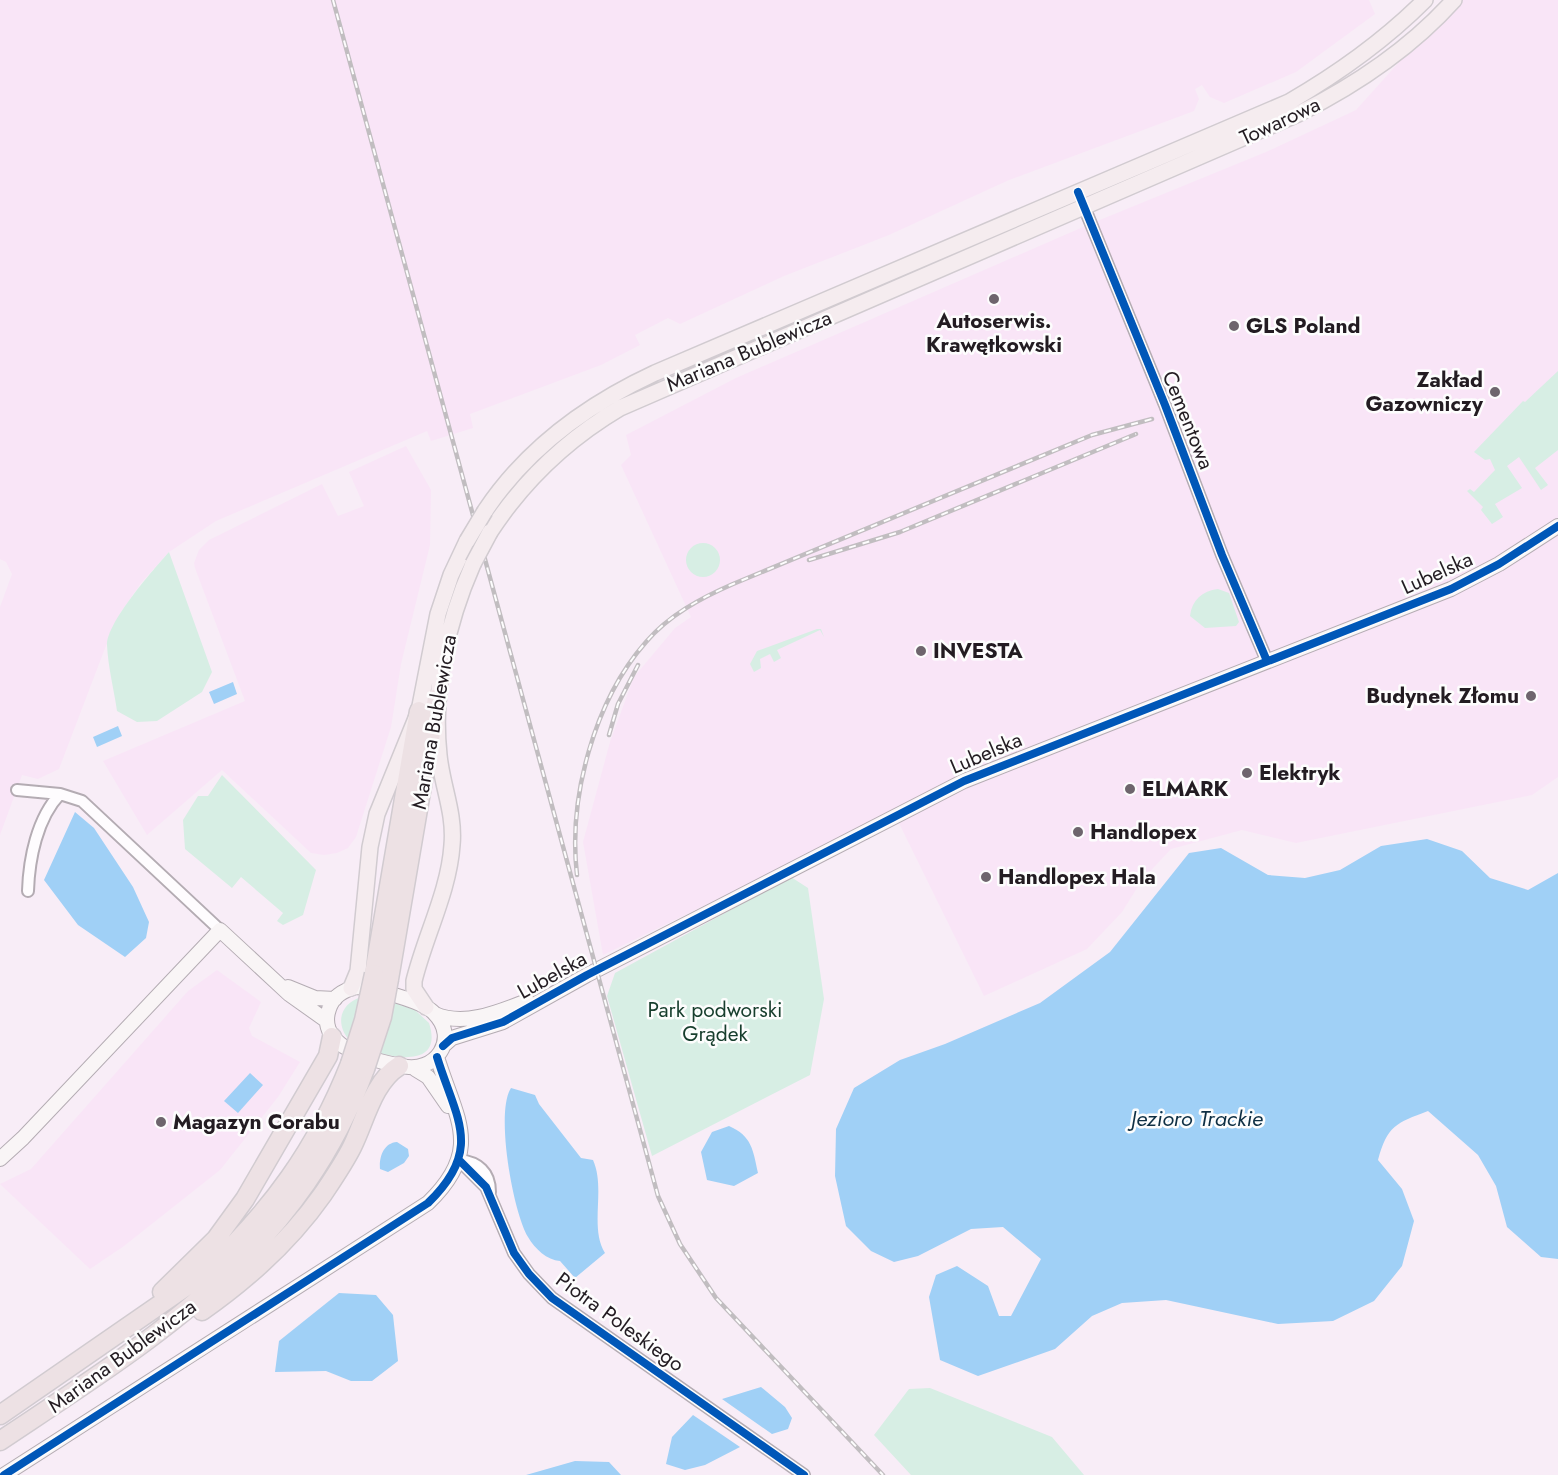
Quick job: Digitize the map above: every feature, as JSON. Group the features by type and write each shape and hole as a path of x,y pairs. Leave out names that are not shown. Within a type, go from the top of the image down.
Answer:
{"highway":[{"name":"Mariana Bublewicza","path":"382,977 437,698"},
{"name":"Mariana Bublewicza","path":"0,1415 204,1274 269,1207 287,1185 314,1141 382,1017 382,977 419,711"},
{"path":"105,1344 169,1286 216,1239 245,1199 328,1056 330,1029"},
{"name":"Mariana Bublewicza","path":"0,1441 144,1345 218,1284 273,1228 327,1152 346,1118 357,1066"},
{"path":"144,1345 193,1317 235,1288 279,1248 323,1194 351,1150 382,1080 407,1067"}],"main road":[{"name":"Towarowa","path":"1078,192 1289,102 1359,58 1386,37 1425,0"},
{"name":"Towarowa","path":"1084,208 1328,99 1395,55 1454,0"},
{"name":"Mariana Bublewicza","path":"419,711 441,603 467,541 485,511 513,474 545,442 577,416 619,391 1078,192"},
{"name":"Mariana Bublewicza","path":"437,698 450,628 473,564 490,532 514,498 545,463 583,432 620,408 1084,208"},
{"path":"431,1011 414,989 414,981 446,877 452,840 452,817 438,754 437,698"},
{"path":"351,988 359,965 370,847 377,814 419,711"}],"street":[{"name":"Cementowa","path":"1078,192 1267,661"},
{"name":"Lubelska","path":"407,1067 430,1063 452,1038 503,1022 587,975 964,781 1451,589 1499,564 1558,526"},
{"path":"17,790 60,794 82,801 156,867 220,930 330,1029 351,1051 407,1067 428,1077 457,1124 459,1160"},
{"path":"28,891 28,865 49,805 60,794"},
{"path":"0,1159 23,1138 220,930"},
{"name":"Lubelska","path":"351,988 367,988 457,1020 503,1011 587,975"},
{"path":"280,986 315,998 335,999"},
{"path":"330,1029 328,1011 335,999 351,988"},
{"path":"4,1475 428,1203 448,1184 459,1160 462,1138 459,1117 440,1051 444,1029 431,1011"},
{"name":"Piotra Poleskiego","path":"459,1160 486,1187 514,1253 529,1274 552,1298 804,1475"}],"shaded area":[{"path":"0,0 1369,0 1375,14 1296,72 1224,103 1210,97 1202,85 1195,89 1199,99 1194,111 1009,180 889,235 784,276 680,324 668,318 635,335 640,345 601,365 470,414 473,428 431,441 427,431 216,521 169,552 141,583 121,612 59,769 38,779 22,775 0,835 0,607 12,574 6,562 0,559"},
{"path":"1455,0 1558,0 1558,777 1532,795 1296,843 1242,830 1171,849 1142,880 1122,912 1087,949 984,996 894,813 603,955 583,842 610,742 634,677 675,628 691,617 621,465 631,455 626,435 736,378 1090,224 1266,152 1356,110"},
{"path":"406,446 431,490 430,545 401,664 391,727 356,837 348,848 337,853 324,855 311,853 222,770 147,835 103,761 245,701 195,568 194,563 199,550 209,540 322,484 338,516 364,506 349,472"},
{"path":"217,970 261,1002 249,1028 252,1036 300,1062 278,1097 220,1170 124,1246 90,1269 0,1184 31,1169 188,991"}],"green space":[{"path":"1558,371 1558,450 1535,468 1548,485 1541,490 1519,457 1507,466 1522,488 1495,504 1503,517 1492,524 1481,510 1483,507 1467,491 1470,489 1474,492 1495,470 1490,459 1485,460 1474,452 1523,401 1525,402"},
{"path":"703,543 715,548 720,560 715,572 703,577 691,572 686,560 691,548"},
{"path":"169,552 212,672 202,692 157,721 137,722 117,711 107,645 114,623 122,610"},
{"path":"1218,589 1229,593 1239,622 1236,626 1205,628 1190,616 1193,605 1199,597"},
{"path":"821,629 824,637 820,630 777,650 781,658 774,662 770,654 760,659 761,668 754,672 750,664 757,651"},
{"path":"222,775 316,870 303,915 283,925 277,921 283,913 241,877 232,888 185,849 183,820 198,796 208,796"},
{"name":"Park podworski Grądek","path":"791,877 808,888 824,999 810,1075 652,1156 607,996 615,973"},
{"path":"361,997 349,1040 342,1027 342,1015 348,1004"},
{"path":"394,1003 415,1010 429,1023 432,1036 426,1052 409,1057 380,1053"},
{"path":"930,1388 1052,1437 1084,1475 911,1475 874,1435 909,1389"}],"water":[{"path":"233,682 237,694 214,704 209,692"},
{"path":"118,726 122,736 97,747 93,737"},
{"path":"75,812 94,828 133,887 149,922 146,938 125,957 78,925 44,880"},
{"name":"Jezioro Trackie","path":"1427,839 1462,851 1490,878 1528,890 1558,873 1558,1259 1541,1257 1507,1227 1496,1186 1478,1155 1428,1111 1394,1127 1381,1149 1378,1160 1402,1189 1414,1221 1402,1266 1374,1301 1333,1321 1278,1324 1166,1300 1122,1303 1092,1316 1055,1349 978,1376 940,1360 929,1297 936,1275 957,1266 988,1286 999,1316 1011,1316 1041,1259 1003,1227 971,1229 918,1256 894,1262 871,1251 846,1226 835,1176 836,1129 854,1088 900,1060 945,1044 1040,1003 1110,952 1189,853 1221,848 1268,875 1305,878 1340,870 1381,846"},
{"path":"250,1073 263,1085 238,1113 224,1101"},
{"path":"511,1088 535,1095 539,1104 581,1158 593,1160 597,1171 598,1232 605,1253 575,1278 560,1261 550,1259 534,1246 522,1224 512,1185 505,1139 507,1100"},
{"path":"729,1126 747,1139 753,1151 758,1173 734,1186 707,1180 701,1152 712,1132"},
{"path":"397,1142 408,1149 409,1156 404,1163 388,1172 380,1169 380,1160 385,1148"},
{"path":"339,1293 376,1295 393,1315 398,1361 372,1381 351,1381 326,1371 275,1372 279,1341"},
{"path":"761,1387 785,1407 792,1418 788,1429 772,1434 722,1399"},
{"path":"693,1415 740,1447 705,1465 685,1470 666,1464 672,1437"},
{"path":"575,1461 609,1462 621,1475 526,1475"}],"railway":[{"path":"333,0 658,1196 680,1244 716,1298 883,1475"},
{"path":"577,875 575,845 581,783 599,721 612,692 628,666 655,632 675,615 697,601 733,584 1092,435 1152,419"},
{"path":"809,560 900,532 1136,434"},
{"path":"609,735 618,704 638,665"}],"cycle path":[{"path":"1078,192 1165,405 1222,555 1267,661"},
{"path":"443,1046 452,1038 503,1022 587,975 964,781 1451,589 1499,564 1558,526"},
{"path":"4,1475 428,1203 445,1184 456,1166 461,1133 437,1057"},
{"path":"459,1160 486,1187 514,1253 529,1274 552,1298 804,1475"}],"place":[{"name":"Autoserwis. Krawętkowski","path":"994,299"},
{"name":"GLS Poland","path":"1234,326"},
{"name":"Zakład Gazowniczy","path":"1495,392"},
{"name":"INVESTA","path":"921,651"},
{"name":"Budynek Złomu","path":"1531,696"},
{"name":"Elektryk","path":"1247,773"},
{"name":"ELMARK","path":"1130,789"},
{"name":"Handlopex","path":"1078,832"},
{"name":"Handlopex Hala","path":"986,877"},
{"name":"Magazyn Corabu","path":"161,1122"}]}
